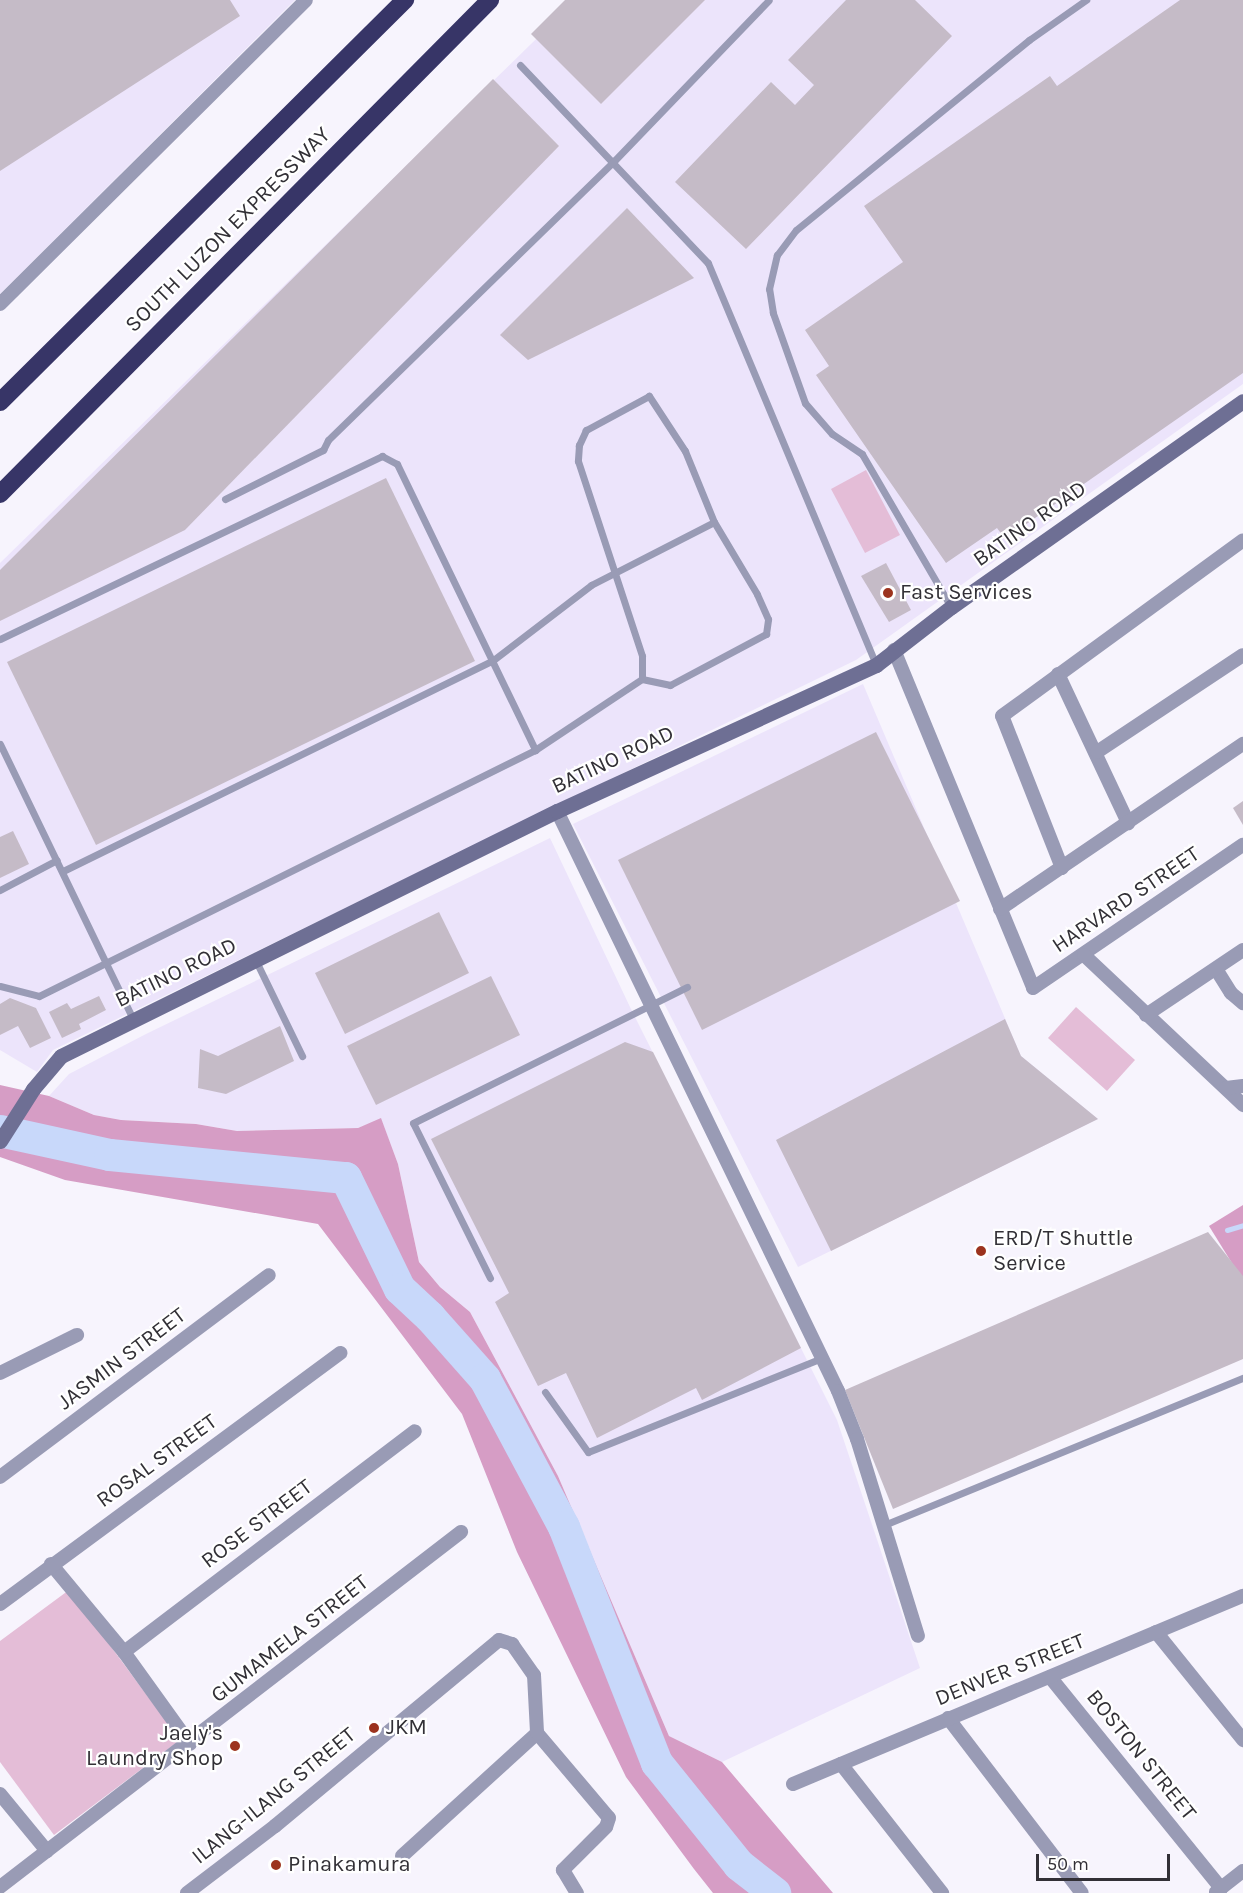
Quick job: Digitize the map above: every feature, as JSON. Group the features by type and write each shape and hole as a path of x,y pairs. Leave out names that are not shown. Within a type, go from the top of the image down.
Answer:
{"highway":[{"name":"SOUTH LUZON EXPRESSWAY","path":"0,402 405,0"},
{"name":"SOUTH LUZON EXPRESSWAY","path":"0,494 490,0"}],"main road":[{"name":"BATINO ROAD","path":"0,1141 33,1089 61,1056 557,811 876,665 951,607 1243,401"}],"street":[{"path":"0,304 306,0"},
{"path":"1062,868 1002,716 1243,540"},
{"path":"894,650 1000,909 1243,744"},
{"path":"1097,752 1243,655"},
{"path":"1058,674 1097,752 1128,823"},
{"path":"557,811 822,1358 857,1439 918,1636"},
{"name":"HARVARD STREET","path":"1000,909 1033,988 1243,845"},
{"path":"1146,1015 1243,950"},
{"path":"1084,955 1243,1105"},
{"path":"1216,969 1231,993 1243,1003"},
{"path":"1226,1088 1243,1086"},
{"name":"JASMIN STREET","path":"0,1477 269,1275"},
{"path":"0,1373 77,1335"},
{"name":"ROSAL STREET","path":"0,1605 51,1564 340,1353"},
{"name":"ROSE STREET","path":"124,1652 415,1431"},
{"name":"GUMAMELA STREET","path":"0,1887 190,1744 461,1532"},
{"path":"51,1564 124,1652 190,1744"},
{"name":"DENVER STREET","path":"793,1784 1243,1596"},
{"path":"1156,1632 1243,1740"},
{"name":"ILANG-ILANG STREET","path":"186,1893 275,1826 499,1640 512,1644 534,1675 537,1733"},
{"name":"BOSTON STREET","path":"1050,1677 1218,1890"},
{"path":"948,1718 1082,1893"},
{"path":"402,1856 537,1733 609,1818 606,1827 563,1870 577,1893"},
{"path":"842,1764 942,1893"},
{"path":"0,1794 47,1851"},
{"path":"1218,1890 1243,1871"}],"lane":[{"path":"225,499 323,450 345,424 614,161 769,0"},
{"path":"951,607 862,454 832,434 805,403 773,313 769,289 777,255 796,230 1029,40 1086,0"},
{"path":"520,65 614,161 708,263 876,665"},
{"path":"0,986 39,996 535,750 642,679 670,685 766,634 768,619 757,594 714,522 685,451 649,396 586,429 579,445 578,461 616,570 642,656 642,679"},
{"path":"0,639 381,456 397,464 535,750"},
{"path":"63,871 492,660 616,570 714,522"},
{"path":"0,744 133,1020"},
{"path":"0,891 57,860"},
{"path":"255,959 302,1056"},
{"path":"490,1278 413,1123 687,987"},
{"path":"546,1392 588,1452 822,1358"},
{"path":"884,1525 1243,1378"}],"shaded area":[{"path":"0,0 295,0 0,294"},
{"path":"576,0 1243,0 1243,384 856,660 53,1050 37,1072 0,1050 0,563"},
{"path":"866,470 900,535 865,553 831,489"},
{"path":"863,684 1021,1056 1098,1119 798,1267 573,824"},
{"path":"550,838 630,1007 837,1420 920,1668 722,1762 669,1736 558,1476 470,1312 440,1287 419,1262 398,1164 381,1119 358,1128 237,1131 196,1124 121,1120 94,1115 49,1096 69,1074 146,1034"},
{"path":"1076,1007 1135,1060 1107,1091 1048,1038"},
{"path":"0,1085 49,1096 94,1115 121,1120 196,1124 237,1131 358,1128 381,1118 398,1164 419,1262 440,1287 470,1312 558,1476 669,1736 722,1762 833,1893 713,1893 694,1869 626,1777 517,1552 462,1414 318,1224 65,1180 0,1157"},
{"path":"1243,1205 1243,1281 1209,1226"},
{"path":"69,1590 180,1740 54,1835 0,1762 0,1641"}],"building":[{"path":"0,0 230,0 240,16 0,171"},
{"path":"565,0 705,0 601,104 531,34"},
{"path":"846,0 915,0 952,36 746,249 675,182 771,82 795,105 814,85 788,60"},
{"path":"1180,0 1243,0 1243,373 1005,539 997,528 946,563 816,375 829,366 805,330 903,262 864,206 1050,76 1057,86"},
{"path":"493,79 559,146 185,530 0,621 0,570"},
{"path":"627,208 694,278 528,360 500,335"},
{"path":"386,478 475,661 96,845 7,662"},
{"path":"886,563 911,610 889,622 861,576"},
{"path":"876,732 960,901 702,1030 618,860"},
{"path":"1243,801 1243,825 1233,808"},
{"path":"13,831 29,864 0,878 0,837"},
{"path":"439,912 469,973 345,1034 315,973"},
{"path":"491,976 520,1035 376,1105 347,1046"},
{"path":"99,996 106,1010 79,1024 81,1029 62,1038 49,1012 67,1003 71,1009"},
{"path":"10,998 36,1008 51,1038 30,1048 18,1026 0,1035 0,1004"},
{"path":"1005,1019 1021,1056 1098,1119 831,1251 776,1140"},
{"path":"280,1026 294,1061 226,1094 198,1088 200,1049 218,1056"},
{"path":"625,1042 653,1052 801,1348 702,1400 696,1388 597,1438 566,1373 538,1386 495,1302 509,1293 431,1139"},
{"path":"1208,1232 1243,1276 1243,1359 893,1509 845,1390"}],"waterway":[{"path":"0,1131 110,1155 346,1178 400,1289 430,1317 485,1379 564,1527 657,1763 739,1865 775,1893"},
{"path":"1227,1230 1243,1225"}],"place":[{"name":"Fast Services","path":"888,593"},
{"name":"ERD/T Shuttle Service","path":"981,1251"},
{"name":"JKM","path":"374,1728"},
{"name":"Jaely's Laundry Shop","path":"235,1746"},
{"name":"Pinakamura","path":"276,1865"}]}
